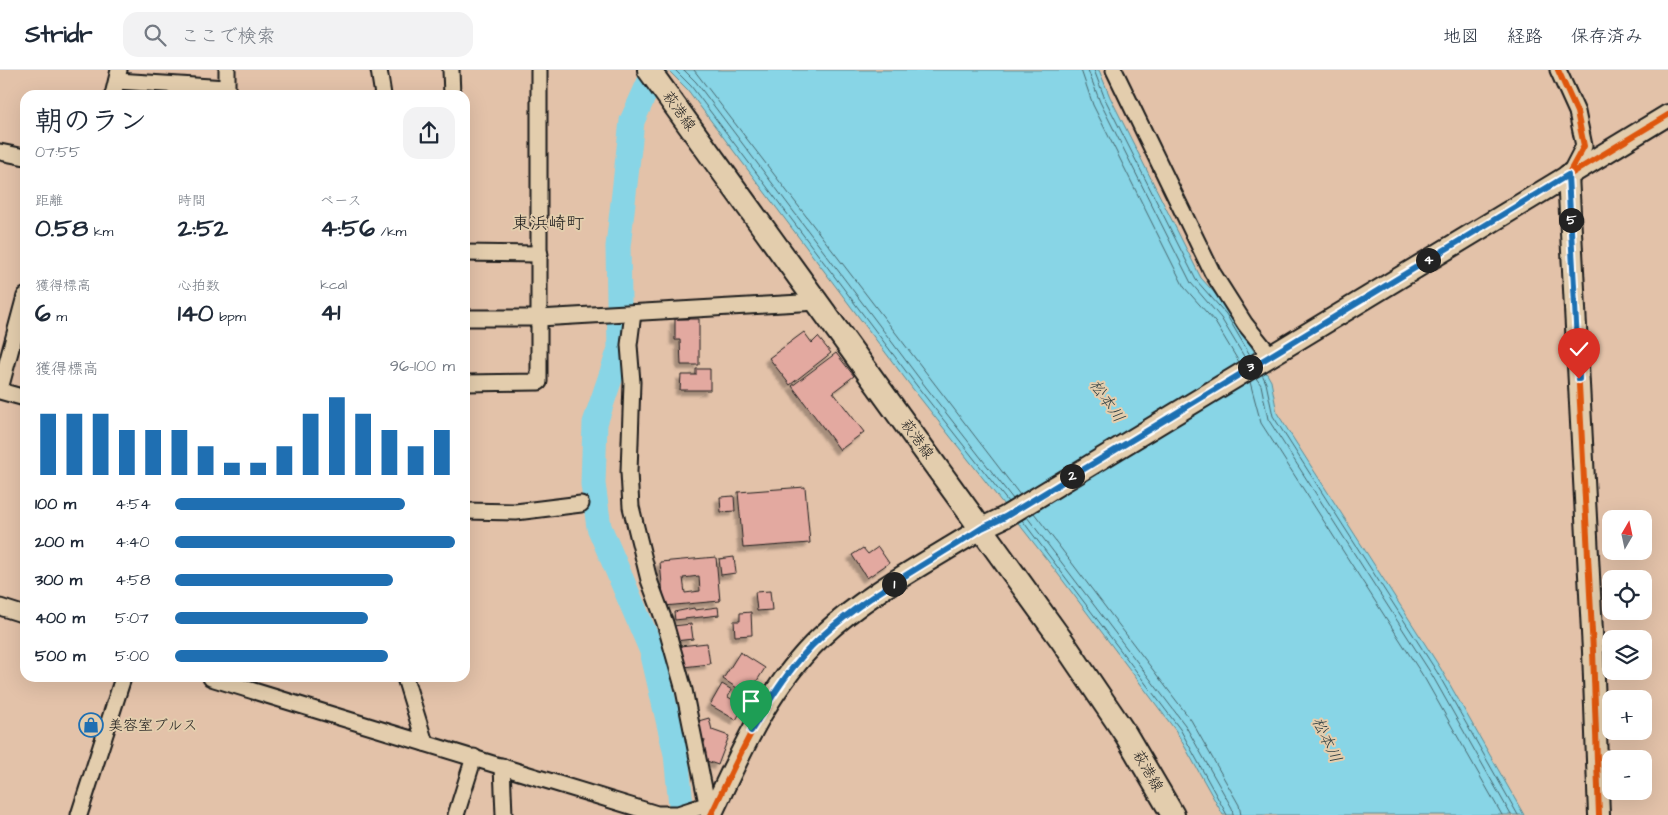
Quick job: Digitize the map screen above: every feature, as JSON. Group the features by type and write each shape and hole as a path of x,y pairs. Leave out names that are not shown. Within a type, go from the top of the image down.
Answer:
{"main road":[{"name":"萩港線","path":"649,70 982,528 1126,735 1173,815"}],"street":[{"path":"226,70 226,90"},
{"path":"379,70 383,90"},
{"path":"451,70 452,90"},
{"path":"470,383 539,382 539,70"},
{"path":"1114,70 1212,272 1266,357"},
{"path":"1558,70 1577,112 1584,146 1568,175 1593,650 1599,815"},
{"path":"116,82 204,90"},
{"path":"709,812 751,731 794,666 820,638 851,612 982,528 1005,517 1668,115"},
{"path":"0,152 20,156"},
{"path":"470,253 540,254"},
{"path":"470,318 539,318 818,302"},
{"path":"630,313 629,345 632,382 629,472 632,507 649,580 665,623 684,690 709,812"},
{"path":"20,315 0,390 20,396"},
{"path":"470,511 516,512 581,504"},
{"path":"0,607 20,613"},
{"path":"79,815 122,682"},
{"path":"224,682 657,814 709,812"},
{"path":"406,682 425,742"},
{"path":"456,815 474,757"},
{"path":"502,766 504,815"}],"water":[{"name":"松本川","path":"668,70 1099,70 1110,97 1201,278 1231,311 1271,381 1277,413 1441,669 1524,815 1223,815 1176,731 1055,570 913,389 687,89"}],"building":[{"path":"675,319 699,319 699,365 681,365 680,340 675,340"},
{"path":"804,332 812,343 818,337 831,353 790,385 769,358"},
{"path":"836,353 854,376 833,392 864,432 840,450 792,386"},
{"path":"696,369 710,369 710,390 680,390 681,375 696,375"},
{"path":"805,487 810,543 743,548 738,492"},
{"path":"734,496 735,511 721,512 720,497"},
{"path":"878,547 889,563 867,578 852,555 863,548 868,554"},
{"path":"716,557 720,601 664,606 660,562","holes":["699,576 700,591 685,593 683,578"]},
{"path":"734,557 736,573 721,575 719,559"},
{"path":"770,591 772,610 757,611 755,592"},
{"path":"718,607 719,615 675,620 674,612 694,608 695,610"},
{"path":"751,612 752,635 735,636 734,621 740,621 740,613"},
{"path":"691,624 693,639 675,641 673,626"},
{"path":"707,643 710,664 683,667 680,646"},
{"path":"740,652 765,668 748,695 723,679"},
{"path":"722,684 732,690 728,697 744,706 736,720 710,705"},
{"path":"709,718 712,730 729,736 718,765 704,760 701,751 705,740 699,738 695,722"}],"waterway":[{"path":"655,70 632,121 618,247 620,349 595,423 593,484 599,527 652,651 676,754 682,815"}],"cycle path":[{"path":"1558,70 1577,112 1584,146 1568,175 1593,651 1599,815"},
{"path":"711,815 745,744 771,698 803,656 821,637 858,606 919,566 982,528 1005,517 1668,115"}],"place":[{"name":"美容室ブルス","path":"91,725"}],"district":[{"name":"東浜崎町","path":"548,223"}],"route":[{"path":"751,731 773,695 794,666 820,638 851,612 982,528 1005,517 1568,175 1579,379"}]}
